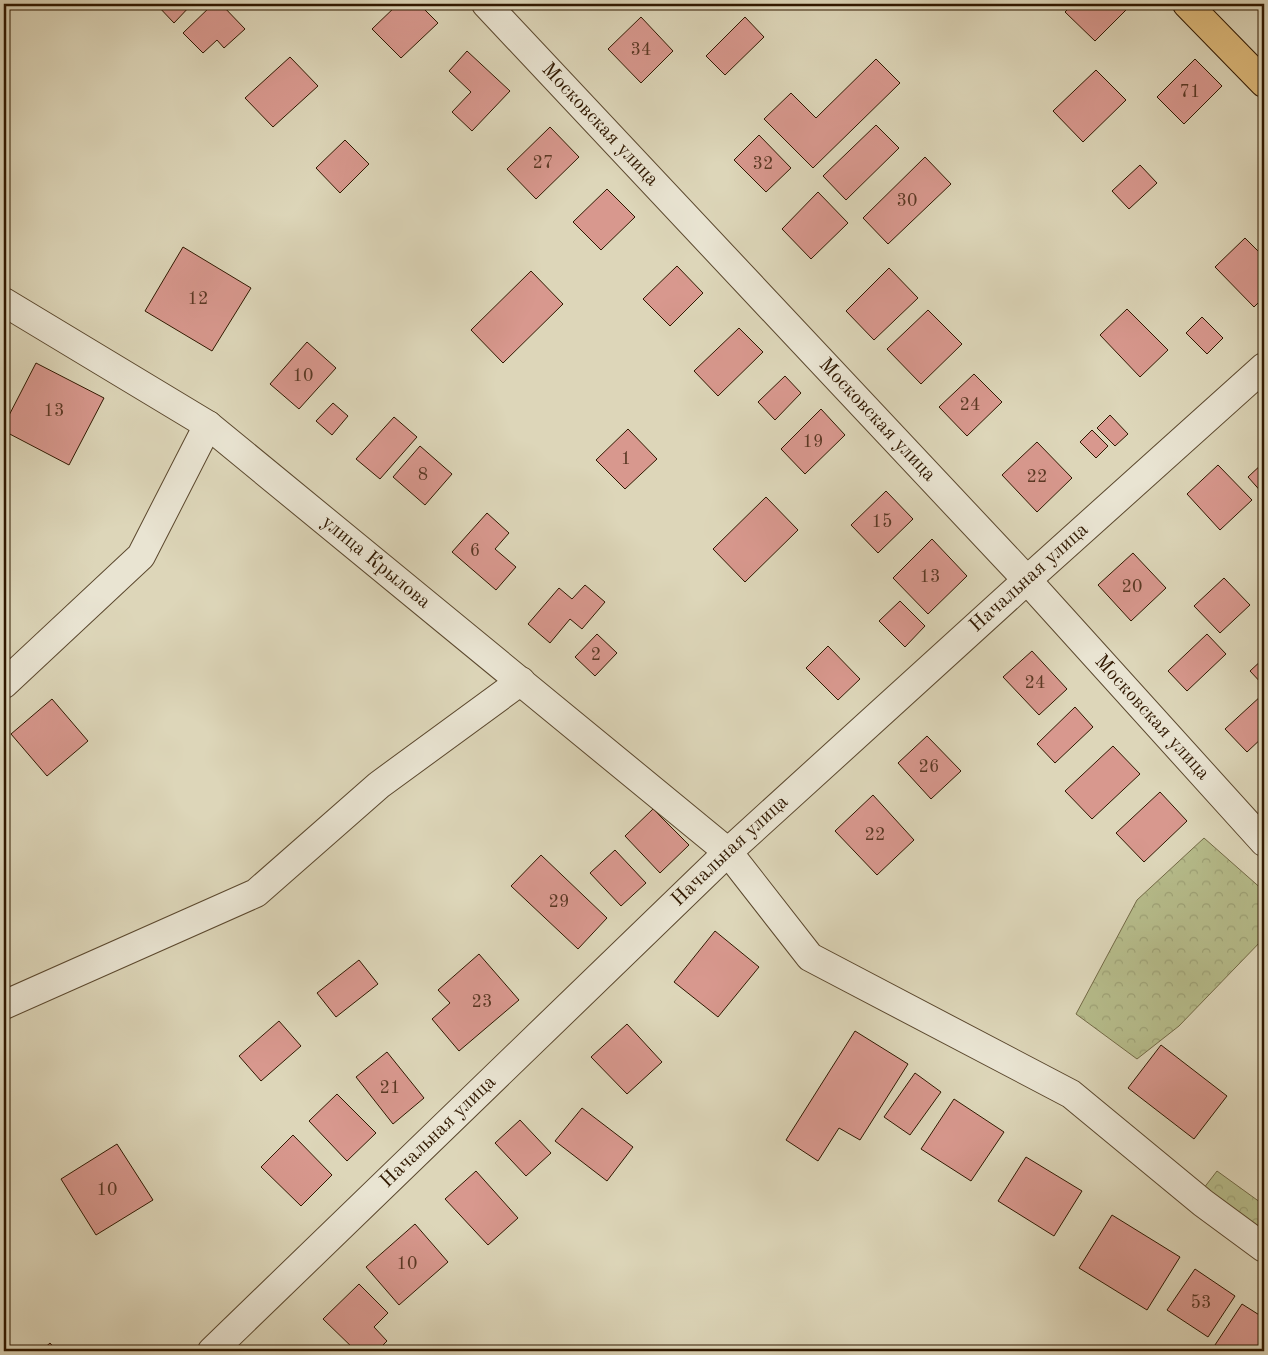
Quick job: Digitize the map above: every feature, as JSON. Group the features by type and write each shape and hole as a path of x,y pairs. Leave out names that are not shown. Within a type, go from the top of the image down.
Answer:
{"main road":[{"path":"1187,4 1264,84"}],"street":[{"name":"Московская улица","path":"486,4 1026,580 1264,842"},
{"name":"улица Крылова","path":"4,302 208,425 728,852 810,957 1071,1094 1203,1203 1264,1248"},
{"name":"Начальная улица","path":"212,1351 728,852 1026,580 1264,367"},
{"path":"4,684 141,556 208,425"},
{"path":"4,1005 256,892 379,785 521,681"}],"green space":[{"path":"1204,838 1264,891 1264,938 1179,1026 1137,1059 1076,1014 1137,900"},
{"path":"1217,1171 1264,1205 1264,1242 1200,1193"}],"building":[{"path":"156,4 192,4 174,23"},
{"path":"213,4 221,4 245,29 224,48 217,40 203,53 183,33"},
{"path":"398,4 419,4 438,23 401,58 372,29"},
{"path":"1073,4 1132,4 1095,41 1065,12"},
{"path":"641,17 673,51 641,83 608,49"},
{"path":"745,17 764,37 725,75 706,56"},
{"path":"467,51 510,91 472,131 452,112 471,92 449,71"},
{"path":"290,57 318,86 273,127 245,98"},
{"path":"876,59 900,83 813,168 764,119 791,93 816,118"},
{"path":"1195,59 1222,86 1184,124 1157,97"},
{"path":"1096,70 1126,100 1083,142 1053,111"},
{"path":"876,125 899,148 846,200 823,176"},
{"path":"550,127 579,157 536,199 507,169"},
{"path":"759,135 791,168 766,192 734,160"},
{"path":"345,140 369,164 340,193 316,168"},
{"path":"925,157 951,184 888,244 863,218"},
{"path":"1140,165 1157,183 1129,209 1112,191"},
{"path":"607,189 635,217 601,250 573,222"},
{"path":"818,192 848,223 811,259 782,229"},
{"path":"1245,238 1264,257 1264,297 1254,307 1215,267"},
{"path":"183,247 251,288 212,351 145,311"},
{"path":"677,266 703,293 670,326 643,299"},
{"path":"889,268 918,298 874,340 846,311"},
{"path":"531,271 563,304 503,363 471,330"},
{"path":"1127,309 1168,350 1140,377 1100,335"},
{"path":"928,310 962,344 921,384 887,349"},
{"path":"1202,317 1223,338 1207,354 1186,333"},
{"path":"739,328 763,352 718,396 694,371"},
{"path":"307,342 336,368 299,409 270,384"},
{"path":"36,363 104,398 69,465 4,431 4,425"},
{"path":"974,374 1002,402 967,436 939,407"},
{"path":"785,376 801,393 775,420 758,402"},
{"path":"333,403 348,416 332,435 316,421"},
{"path":"821,409 845,435 805,474 781,449"},
{"path":"1110,415 1128,434 1115,446 1097,428"},
{"path":"394,417 417,437 380,479 356,459"},
{"path":"628,429 657,459 625,489 596,460"},
{"path":"1092,430 1108,446 1096,458 1080,442"},
{"path":"1037,442 1072,478 1037,512 1002,475"},
{"path":"420,446 452,474 425,505 393,477"},
{"path":"1264,462 1264,495 1248,477"},
{"path":"1218,465 1252,500 1220,530 1187,494"},
{"path":"886,491 913,519 878,553 851,525"},
{"path":"766,497 798,530 745,582 713,549"},
{"path":"487,513 509,533 495,549 516,567 496,590 452,552"},
{"path":"932,539 967,576 928,614 893,578"},
{"path":"1133,553 1166,588 1131,621 1098,585"},
{"path":"1224,578 1250,605 1220,633 1194,606"},
{"path":"585,585 605,602 582,629 570,619 550,643 528,624 559,588 572,599"},
{"path":"900,601 925,626 905,647 879,621"},
{"path":"597,634 617,653 595,676 575,657"},
{"path":"1207,634 1226,654 1187,691 1168,671"},
{"path":"828,646 860,679 838,700 806,668"},
{"path":"1032,651 1067,689 1039,715 1003,677"},
{"path":"1264,658 1264,686 1250,671"},
{"path":"1262,695 1264,697 1264,736 1247,752 1225,729"},
{"path":"52,699 88,741 47,776 11,734"},
{"path":"1075,707 1093,727 1055,763 1037,744"},
{"path":"927,736 961,771 931,799 898,763"},
{"path":"1113,746 1140,774 1092,819 1065,791"},
{"path":"1160,792 1187,821 1144,862 1116,833"},
{"path":"873,795 914,840 877,875 835,831"},
{"path":"653,809 689,845 660,873 625,836"},
{"path":"615,850 646,883 621,906 590,873"},
{"path":"541,855 607,918 578,949 511,886"},
{"path":"715,931 759,967 718,1017 674,982"},
{"path":"479,954 519,1000 459,1051 432,1019 450,1003 438,990"},
{"path":"359,960 378,984 336,1017 317,993"},
{"path":"279,1021 301,1046 261,1081 239,1056"},
{"path":"627,1024 662,1062 627,1094 591,1057"},
{"path":"855,1031 908,1064 860,1140 839,1128 818,1161 786,1140"},
{"path":"1161,1045 1227,1096 1194,1139 1128,1088"},
{"path":"387,1052 424,1098 393,1124 356,1077"},
{"path":"915,1073 941,1092 910,1135 884,1117"},
{"path":"337,1094 376,1133 347,1161 309,1121"},
{"path":"954,1099 1004,1132 971,1181 921,1149"},
{"path":"582,1108 633,1147 607,1181 555,1141"},
{"path":"520,1120 551,1153 526,1176 495,1143"},
{"path":"293,1135 332,1175 301,1206 261,1167"},
{"path":"117,1144 153,1200 96,1235 61,1179"},
{"path":"1026,1157 1082,1191 1054,1236 998,1201"},
{"path":"476,1171 518,1218 488,1245 445,1199"},
{"path":"1112,1215 1180,1257 1147,1310 1079,1268"},
{"path":"415,1224 448,1262 399,1305 366,1267"},
{"path":"1195,1269 1235,1296 1208,1337 1167,1310"},
{"path":"359,1284 388,1313 374,1327 387,1341 377,1351 356,1351 323,1319"},
{"path":"1242,1304 1264,1318 1264,1351 1211,1351"},
{"path":"50,1343 57,1351 41,1351"}]}
